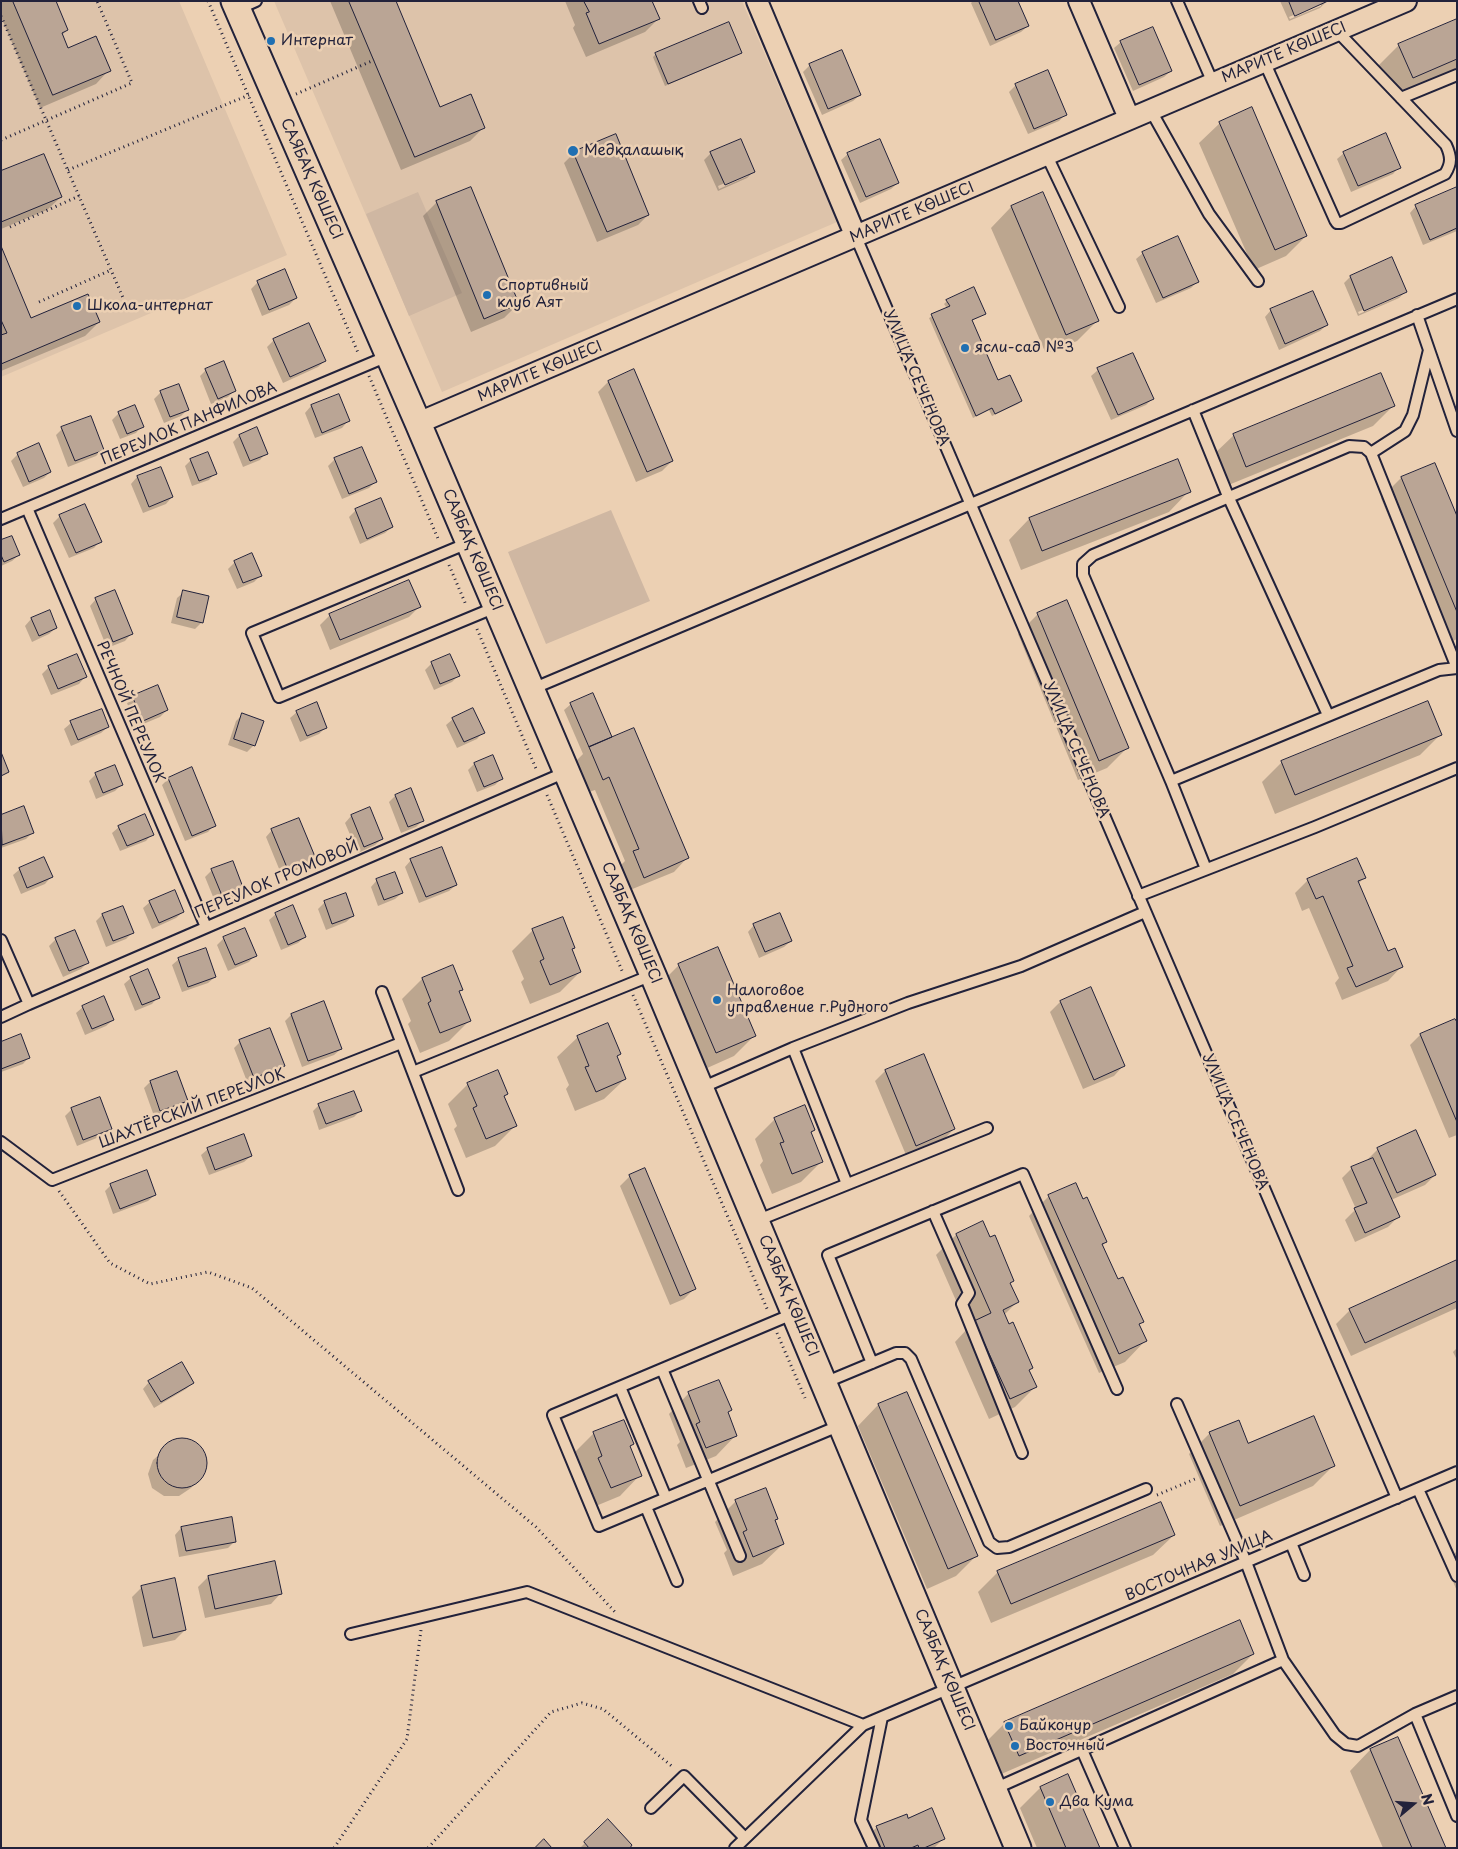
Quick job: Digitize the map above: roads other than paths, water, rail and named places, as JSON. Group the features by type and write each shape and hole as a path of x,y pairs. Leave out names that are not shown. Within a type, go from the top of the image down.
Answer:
{"street":[{"name":"УЛИЦА СЕЧЕНОВА","path":"757,1 856,237"},
{"path":"1079,1 1129,118"},
{"name":"МАРИТЕ КӨШЕСІ","path":"418,424 1406,1"},
{"name":"САЯБАҚ КӨШЕСІ","path":"243,4 266,95 418,424 653,974 756,1221 784,1318 824,1383 1018,1848"}],"lane":[{"path":"1177,1 1213,83"},
{"path":"1264,61 1337,223 1341,223 1445,174 1454,154 1337,31"},
{"path":"1401,98 1457,75"},
{"path":"1150,109 1209,214 1258,281"},
{"path":"1047,156 1119,307"},
{"name":"УЛИЦА СЕЧЕНОВА","path":"856,237 1397,1498"},
{"path":"531,689 1457,299"},
{"path":"1418,315 1457,431"},
{"path":"1372,453 1406,431 1413,415 1430,350"},
{"name":"ПЕРЕУЛОК ПАНФИЛОВА","path":"1,519 388,356"},
{"path":"1193,410 1228,496 1328,715"},
{"path":"1171,781 1439,670 1457,668 1372,453 1364,447 1349,446 1228,496 1093,555 1083,564 1083,575 1171,781 1206,869"},
{"name":"РЕЧНОЙ ПЕРЕУЛОК","path":"27,508 206,927"},
{"path":"468,543 252,633 279,697 496,607"},
{"path":"1138,896 1315,827 1457,768"},
{"name":"ПЕРЕУЛОК ГРОМОВОЙ","path":"1,1017 566,772"},
{"path":"700,1088 793,1048 908,1003 1021,966 1145,912"},
{"path":"1,940 29,1004"},
{"path":"412,1072 653,974"},
{"path":"382,992 458,1190"},
{"name":"ШАХТЁРСКИЙ ПЕРЕУЛОК","path":"1,1142 52,1180 401,1044"},
{"path":"793,1048 847,1184"},
{"path":"756,1221 988,1128"},
{"path":"872,1363 828,1255 1023,1174 1117,1390"},
{"path":"933,1211 969,1293 962,1304 1022,1453"},
{"path":"784,1318 552,1415 599,1526 842,1424"},
{"path":"824,1383 896,1353 905,1354 911,1359 989,1542 997,1548 1009,1547 1146,1489"},
{"path":"662,1369 740,1556"},
{"path":"620,1387 666,1498"},
{"path":"1177,1404 1246,1562 1283,1660 1335,1735 1346,1744 1358,1746 1414,1714 1457,1696"},
{"name":"ВОСТОЧНАЯ УЛИЦА","path":"863,1725 1457,1472"},
{"path":"1418,1489 1457,1576"},
{"path":"646,1507 677,1581"},
{"path":"1291,1543 1304,1575"},
{"path":"352,1634 527,1592 863,1725 735,1848"},
{"path":"994,1789 1283,1660"},
{"path":"1414,1714 1457,1816"},
{"path":"874,1848 861,1820 882,1717"},
{"path":"1082,1750 1125,1848"},
{"path":"651,1808 684,1776 745,1838"}],"place":[{"name":"Интернат","path":"271,41"},
{"name":"Медқалашық","path":"573,151"},
{"name":"Спортивный клуб Аят","path":"487,295"},
{"name":"Школа-интернат","path":"77,306"},
{"name":"ясли-сад №3","path":"965,348"},
{"name":"Налоговое управление г.Рудного","path":"717,1000"},
{"name":"Байконур","path":"1009,1726"},
{"name":"Восточный","path":"1015,1746"},
{"name":"Два Кума","path":"1050,1802"}]}
